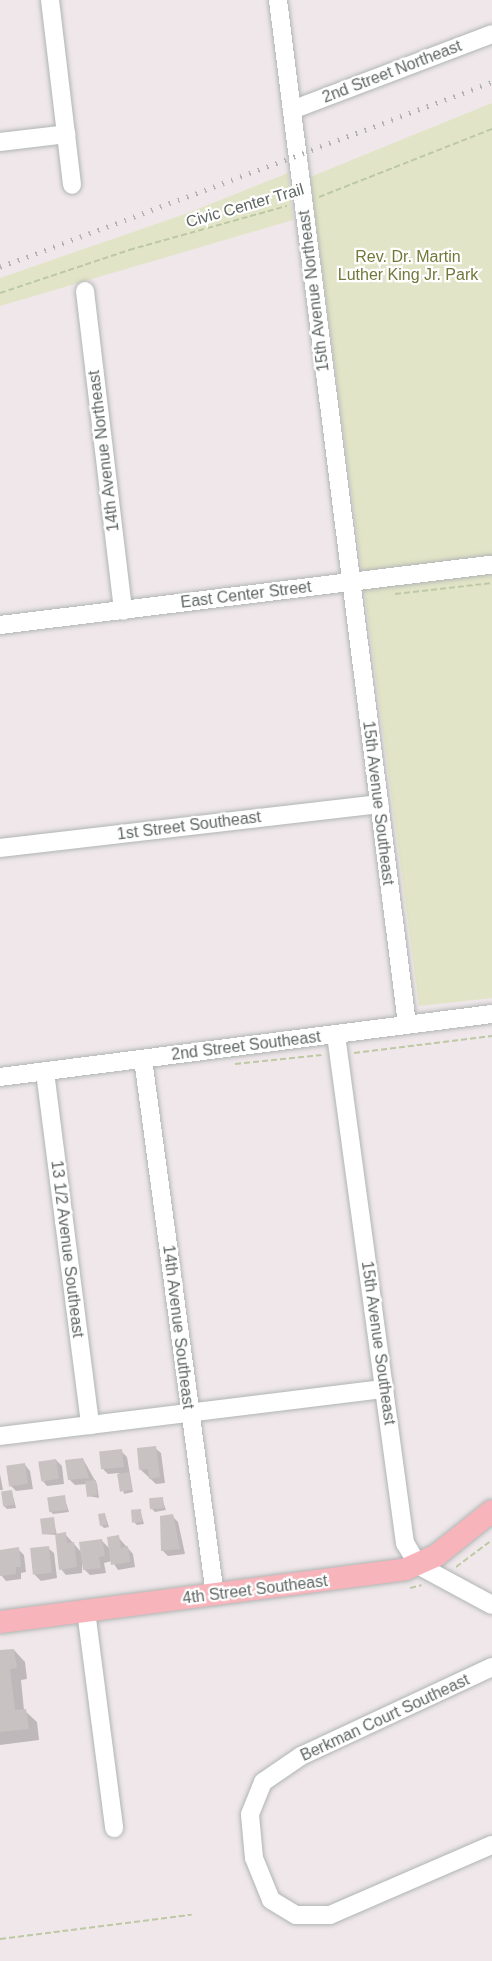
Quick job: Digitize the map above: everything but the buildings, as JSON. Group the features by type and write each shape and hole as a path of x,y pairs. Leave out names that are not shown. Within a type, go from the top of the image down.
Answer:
{"main road":[{"name":"4th Street Southeast","path":"0,1622 360,1578 418,1565 437,1555 492,1510"}],"street":[{"path":"50,0 72,185"},
{"name":"15th Avenue Northeast","path":"278,0 349,582"},
{"name":"2nd Street Northeast","path":"292,110 492,34"},
{"path":"0,142 67,134"},
{"name":"14th Avenue Northeast","path":"85,291 123,611"},
{"name":"East Center Street","path":"0,625 492,564"},
{"name":"15th Avenue Southeast","path":"349,582 407,1024"},
{"name":"1st Street Southeast","path":"0,848 379,804"},
{"name":"2nd Street Southeast","path":"0,1077 492,1014"},
{"name":"15th Avenue Southeast","path":"336,1035 405,1543 418,1565"},
{"name":"14th Avenue Southeast","path":"143,1059 215,1595"},
{"name":"13 1/2 Avenue Southeast","path":"45,1072 90,1425"},
{"path":"0,1436 384,1389"},
{"path":"418,1565 492,1605"},
{"path":"86,1611 114,1828"},
{"name":"Berkman Court Southeast","path":"492,1668 301,1756 263,1782 250,1815 255,1858 271,1900 296,1915 330,1915 492,1845"}],"path":[{"name":"Civic Center Trail","path":"0,293 129,250 303,203 492,129"},
{"path":"394,595 492,583"},
{"path":"224,1066 492,1036"},
{"path":"440,1578 492,1540"},
{"path":"0,1939 191,1915"}],"green space":[{"name":"Rev. Dr. Martin Luther King Jr. Park","path":"492,103 492,998 419,1006 310,177"},
{"path":"288,173 293,220 0,306 0,278 188,213"}],"railway":[{"path":"0,267 492,82"}]}
